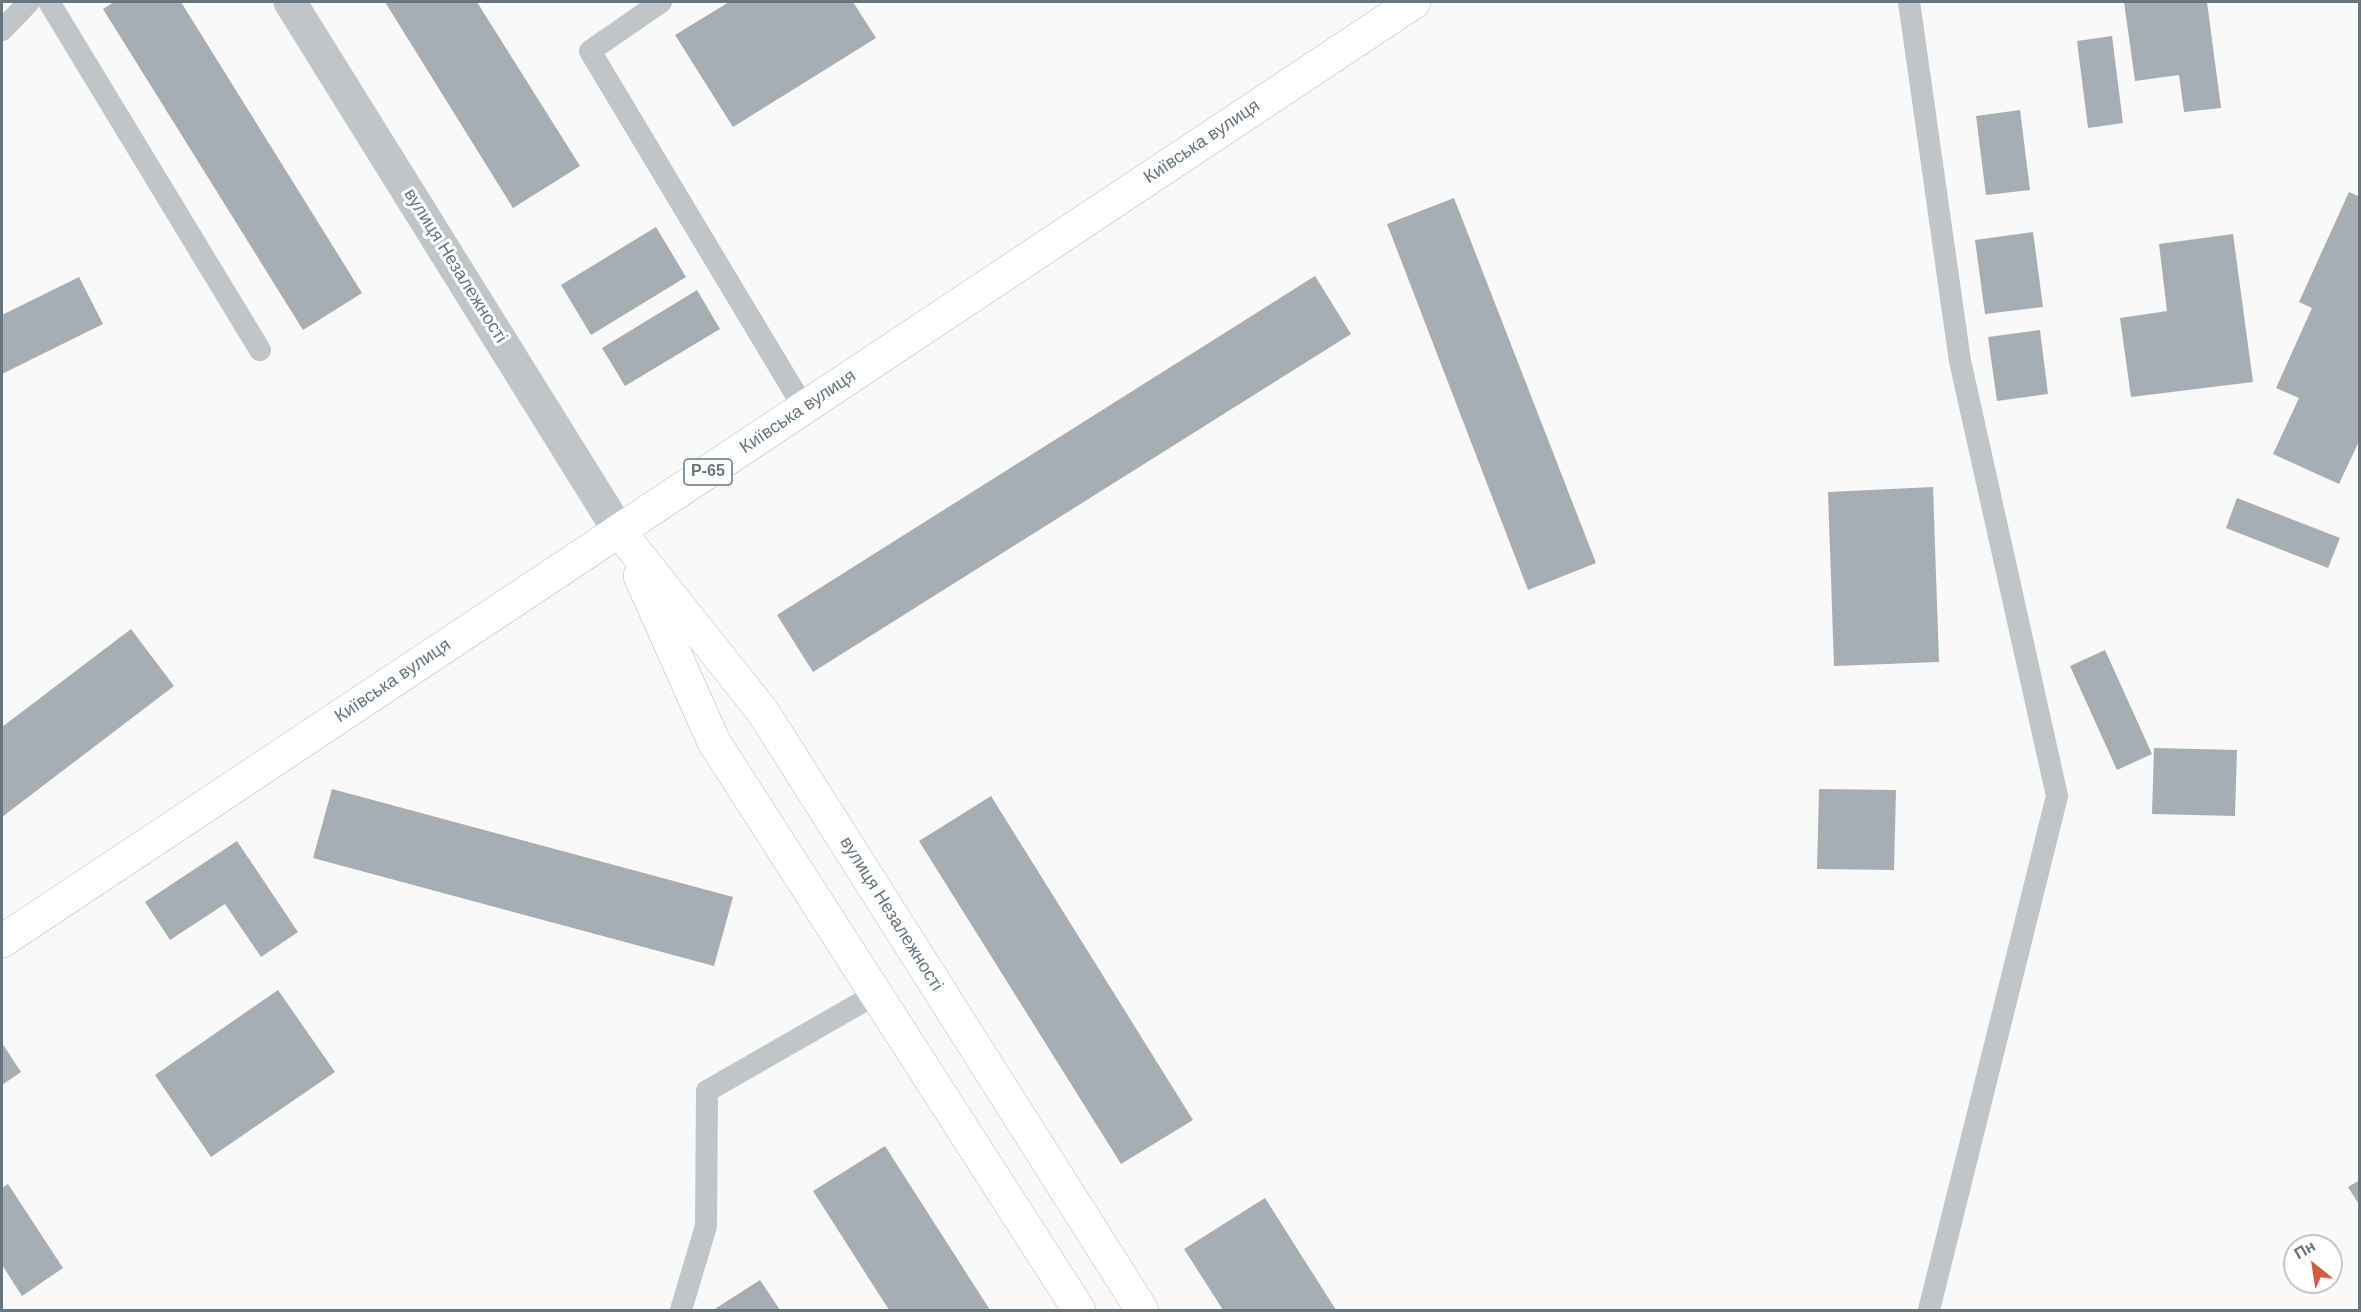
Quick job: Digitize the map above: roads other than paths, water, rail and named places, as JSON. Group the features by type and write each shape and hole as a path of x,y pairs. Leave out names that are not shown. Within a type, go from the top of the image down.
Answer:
{"street":[{"name":"вулиця Незалежності","path":"290,2 619,531 763,712 1143,1311"},
{"name":"Київська вулиця","path":"2,941 1414,2"},
{"name":"вулиця Незалежності","path":"619,531 714,742 1079,1311"}],"lane":[{"path":"2,30 29,2"},
{"path":"49,2 260,350"},
{"path":"661,2 590,51 804,408"},
{"path":"1909,2 1960,361 2057,796 1929,1311"},
{"path":"681,1311 706,1226 707,1091 876,994"}]}
